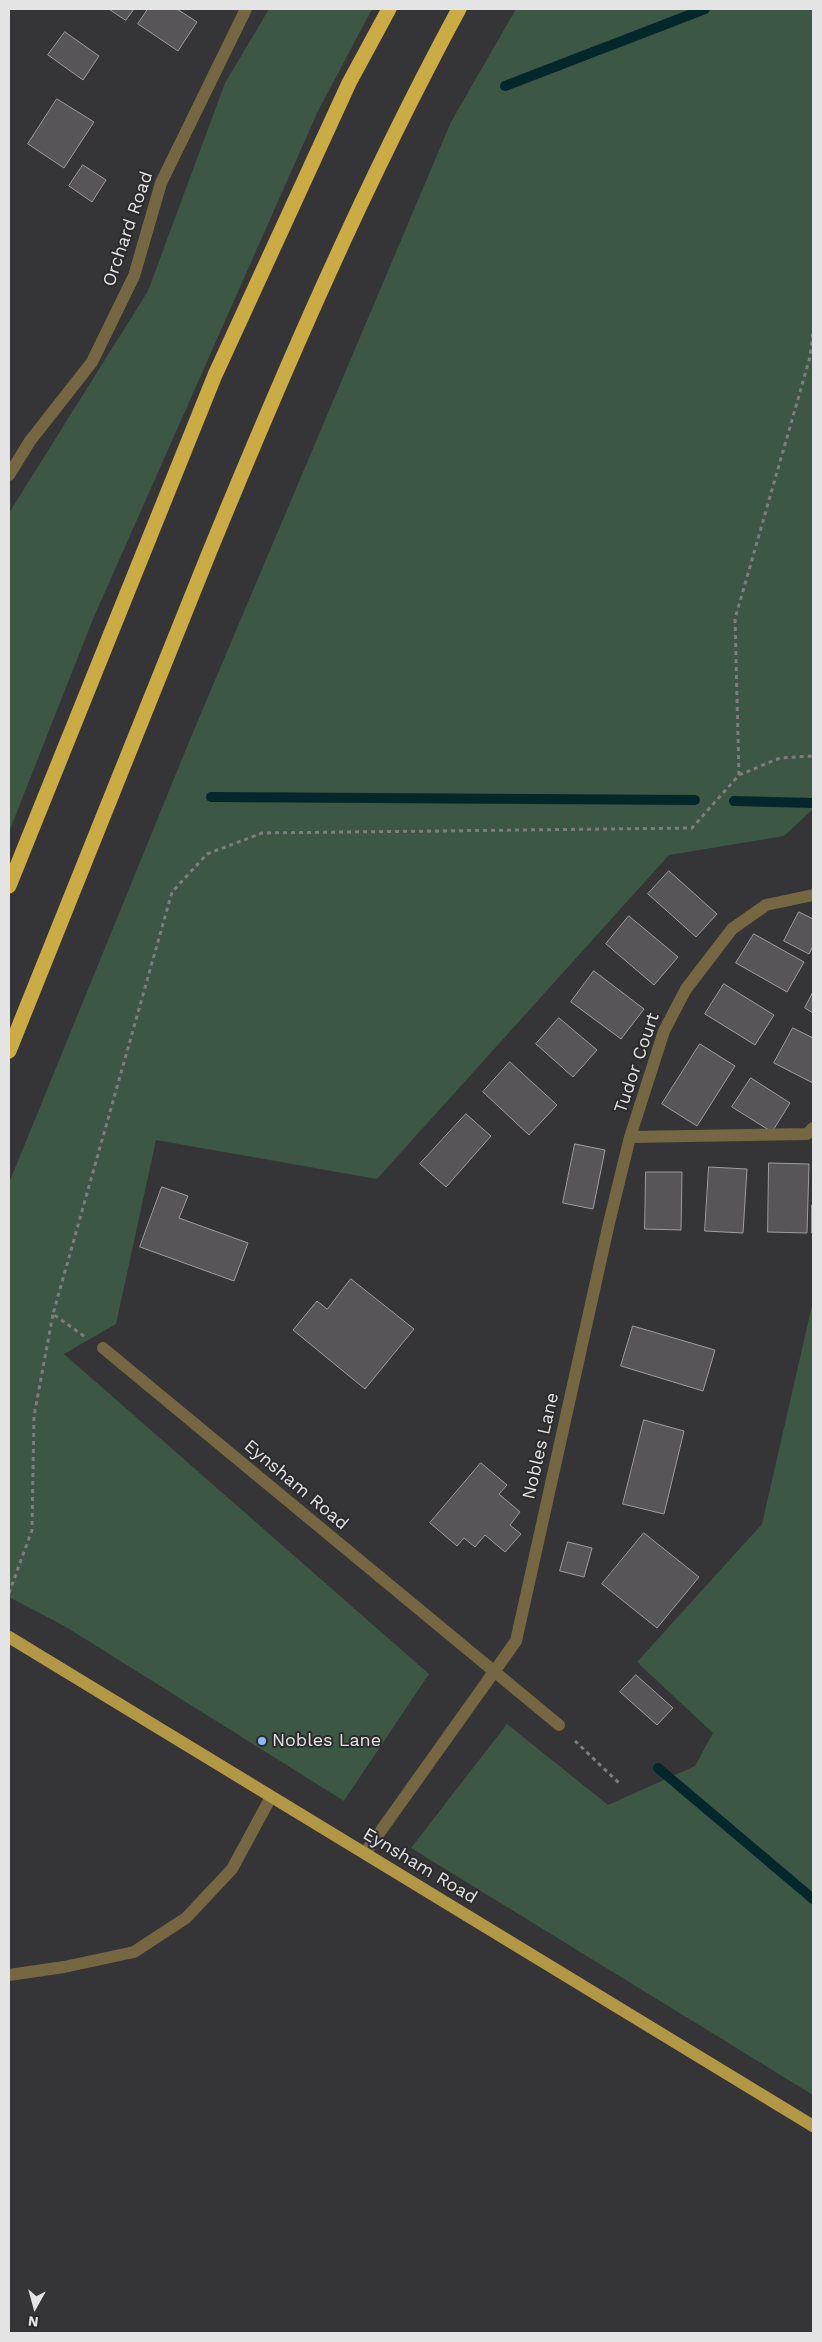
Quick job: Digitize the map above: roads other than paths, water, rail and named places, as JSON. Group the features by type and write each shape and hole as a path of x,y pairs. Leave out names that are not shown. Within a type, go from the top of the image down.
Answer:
{"highway":[{"path":"9,886 216,375 345,92 389,9"},
{"path":"9,1051 177,632 302,331 364,195 426,70 459,9"}],"main road":[{"name":"Eynsham Road","path":"9,1637 813,2126"}],"street":[{"name":"Orchard Road","path":"9,475 30,441 92,362 134,276 162,183 246,9"},
{"name":"Tudor Court","path":"609,1223 630,1137 664,1031 686,989 732,929 766,905 813,895"},
{"name":"Tudor Court","path":"630,1137 807,1134 813,1128"},
{"name":"Nobles Lane","path":"365,1853 516,1641 609,1223"},
{"name":"Eynsham Road","path":"103,1348 559,1725"},
{"path":"9,1975 64,1967 134,1952 186,1918 232,1869 271,1797"}],"waterway":[{"path":"505,86 705,9"},
{"path":"211,797 695,800"},
{"path":"734,801 813,803"},
{"path":"658,1768 813,1899"}],"place":[{"name":"Nobles Lane","path":"262,1741"}]}
